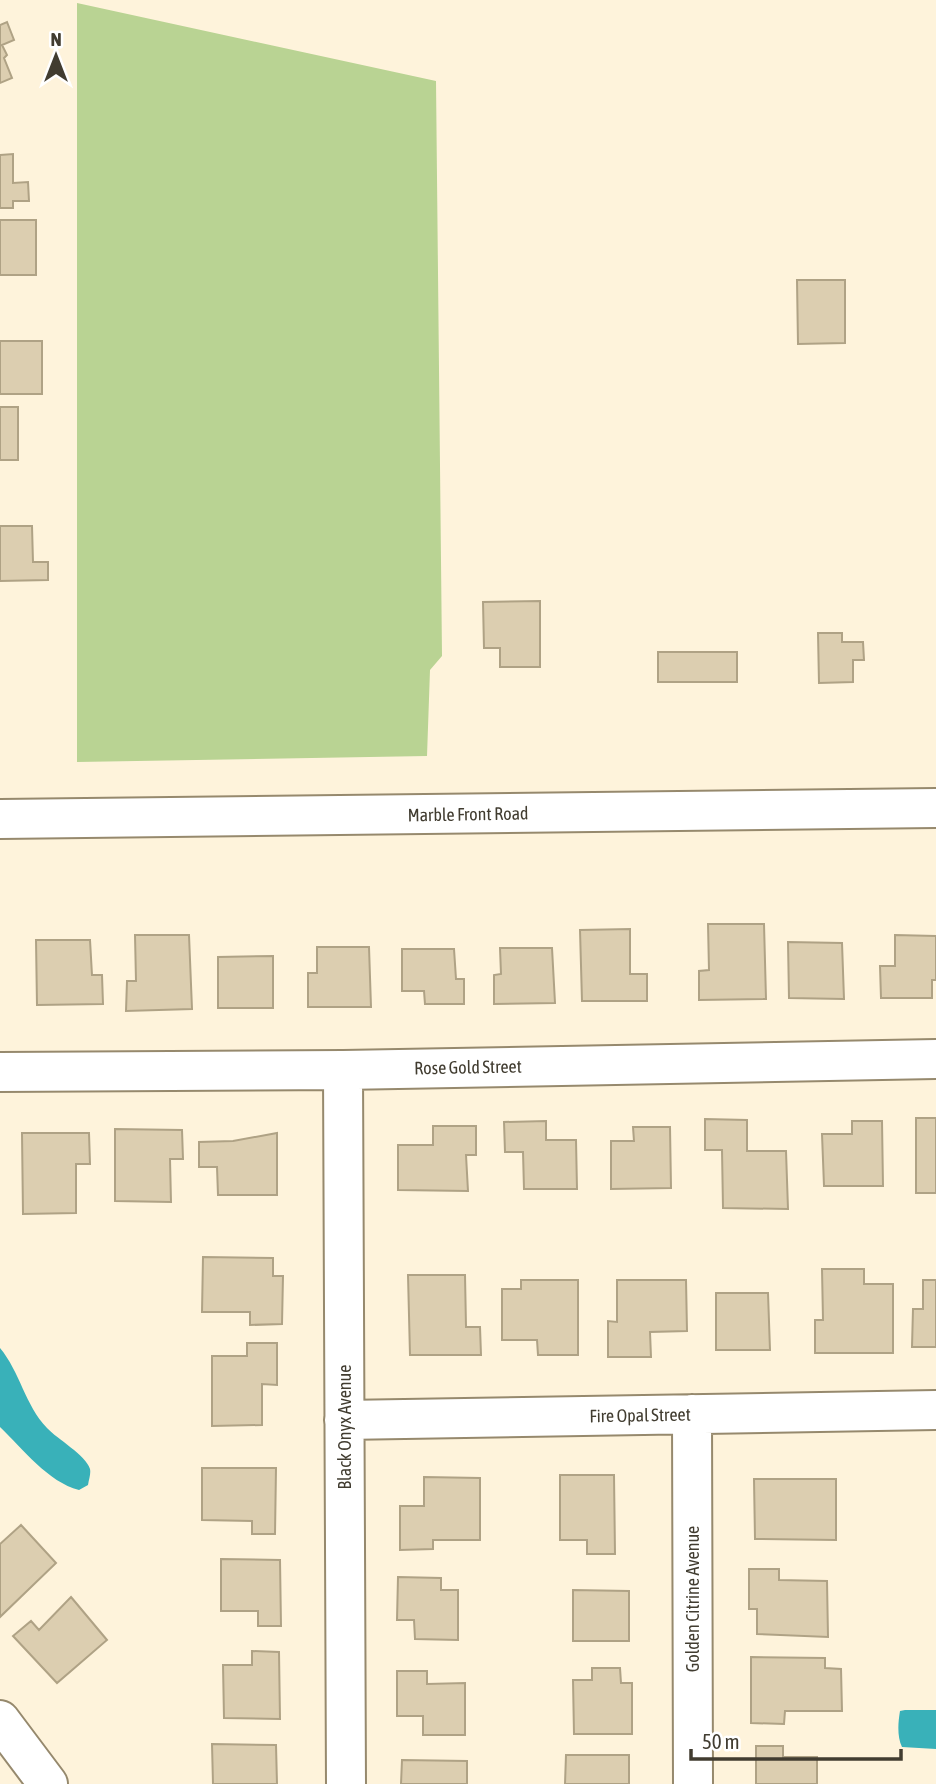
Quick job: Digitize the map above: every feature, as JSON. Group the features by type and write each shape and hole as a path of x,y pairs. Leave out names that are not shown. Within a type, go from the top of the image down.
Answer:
{"street":[{"name":"Marble Front Road","path":"0,820 936,808"},
{"name":"Rose Gold Street","path":"0,1072 343,1070 936,1059"},
{"name":"Black Onyx Avenue","path":"343,1070 346,1784"},
{"name":"Fire Opal Street","path":"344,1420 936,1410"},
{"name":"Golden Citrine Avenue","path":"692,1415 693,1784"},
{"path":"0,1720 48,1784"}],"green space":[{"path":"77,3 436,81 442,656 430,670 427,756 77,762"}],"water":[{"path":"0,1348 13,1367 39,1419 87,1464 90,1471 88,1485 79,1490 57,1480 36,1464 0,1427"},
{"path":"936,1710 936,1749 902,1747 899,1720 900,1711"}],"building":[{"path":"7,22 14,40 2,45 12,78 0,83 0,25"},
{"path":"13,154 13,183 28,182 29,201 13,201 13,208 0,208 0,155"},
{"path":"0,220 36,220 36,275 0,275"},
{"path":"797,280 845,280 845,343 798,344"},
{"path":"0,341 42,341 42,394 0,394"},
{"path":"0,407 18,407 18,460 0,460"},
{"path":"0,526 32,526 33,562 48,562 48,580 0,581"},
{"path":"540,601 540,667 500,667 500,648 484,648 483,602"},
{"path":"818,633 842,633 842,642 863,642 864,660 853,660 853,682 819,683"},
{"path":"658,652 737,652 737,682 658,682"},
{"path":"708,924 764,924 766,999 699,1000 699,971 709,970"},
{"path":"630,929 630,974 647,974 647,1001 582,1001 580,930"},
{"path":"135,935 189,935 192,1009 126,1011 127,981 136,981"},
{"path":"895,935 936,936 936,980 932,980 932,998 881,998 880,966 895,966"},
{"path":"36,940 90,940 92,975 102,975 103,1004 37,1005"},
{"path":"788,942 842,943 844,999 789,998"},
{"path":"317,947 369,947 371,1007 308,1007 308,973 317,973"},
{"path":"500,948 552,948 555,1003 494,1004 494,975 501,974"},
{"path":"402,949 454,949 456,979 464,979 464,1004 425,1004 424,991 402,991"},
{"path":"273,956 273,1008 218,1008 218,957"},
{"path":"916,1118 936,1118 936,1193 916,1193"},
{"path":"705,1119 747,1120 747,1151 786,1151 788,1209 723,1208 722,1150 705,1150"},
{"path":"546,1121 546,1140 576,1140 577,1189 524,1189 523,1152 505,1152 504,1122"},
{"path":"852,1121 882,1121 883,1186 824,1186 822,1134 852,1134"},
{"path":"433,1126 476,1126 476,1155 466,1155 468,1191 398,1190 398,1145 433,1145"},
{"path":"633,1127 670,1127 671,1188 611,1189 611,1141 634,1141"},
{"path":"115,1129 182,1130 183,1159 170,1159 171,1202 115,1201"},
{"path":"22,1133 89,1133 90,1164 76,1164 76,1213 23,1214"},
{"path":"277,1133 277,1195 218,1195 217,1167 199,1167 199,1142 233,1141"},
{"path":"203,1257 273,1258 273,1276 283,1276 282,1324 250,1325 250,1312 202,1312"},
{"path":"822,1269 864,1269 864,1284 893,1284 893,1353 815,1353 815,1320 823,1320"},
{"path":"408,1275 465,1275 466,1327 480,1327 481,1355 410,1355"},
{"path":"521,1280 578,1280 578,1355 538,1355 537,1340 502,1340 502,1289 521,1289"},
{"path":"617,1280 686,1280 687,1331 650,1332 651,1357 608,1357 608,1321 617,1322"},
{"path":"923,1280 936,1280 936,1347 912,1347 913,1309 923,1309"},
{"path":"716,1293 768,1293 770,1350 716,1350"},
{"path":"247,1343 277,1343 277,1385 262,1384 262,1425 212,1426 212,1356 247,1356"},
{"path":"202,1468 276,1468 275,1534 252,1534 252,1521 202,1520"},
{"path":"560,1475 614,1475 615,1554 587,1554 587,1540 560,1540"},
{"path":"424,1477 480,1478 480,1540 433,1540 433,1549 400,1550 400,1506 424,1506"},
{"path":"754,1479 836,1479 836,1540 755,1539"},
{"path":"21,1525 56,1563 0,1617 0,1544"},
{"path":"221,1559 280,1560 281,1626 258,1626 258,1611 221,1611"},
{"path":"749,1569 779,1569 779,1580 827,1581 828,1637 757,1634 757,1609 749,1609"},
{"path":"398,1577 441,1578 441,1590 458,1590 458,1640 415,1639 414,1620 397,1620"},
{"path":"573,1590 629,1591 629,1641 573,1641"},
{"path":"71,1597 107,1640 57,1683 13,1636 31,1621 39,1630"},
{"path":"252,1651 279,1652 280,1719 224,1718 223,1665 252,1665"},
{"path":"751,1657 825,1658 825,1668 841,1669 842,1711 785,1711 784,1724 751,1723"},
{"path":"592,1668 620,1668 621,1683 632,1683 632,1734 574,1734 573,1680 592,1680"},
{"path":"397,1671 427,1671 427,1684 465,1683 465,1735 423,1735 423,1716 397,1716"},
{"path":"212,1744 276,1745 277,1784 213,1784"},
{"path":"756,1746 783,1746 783,1757 817,1757 817,1784 756,1784"},
{"path":"566,1755 629,1755 629,1784 565,1784"},
{"path":"402,1760 467,1761 467,1784 401,1784"}]}
